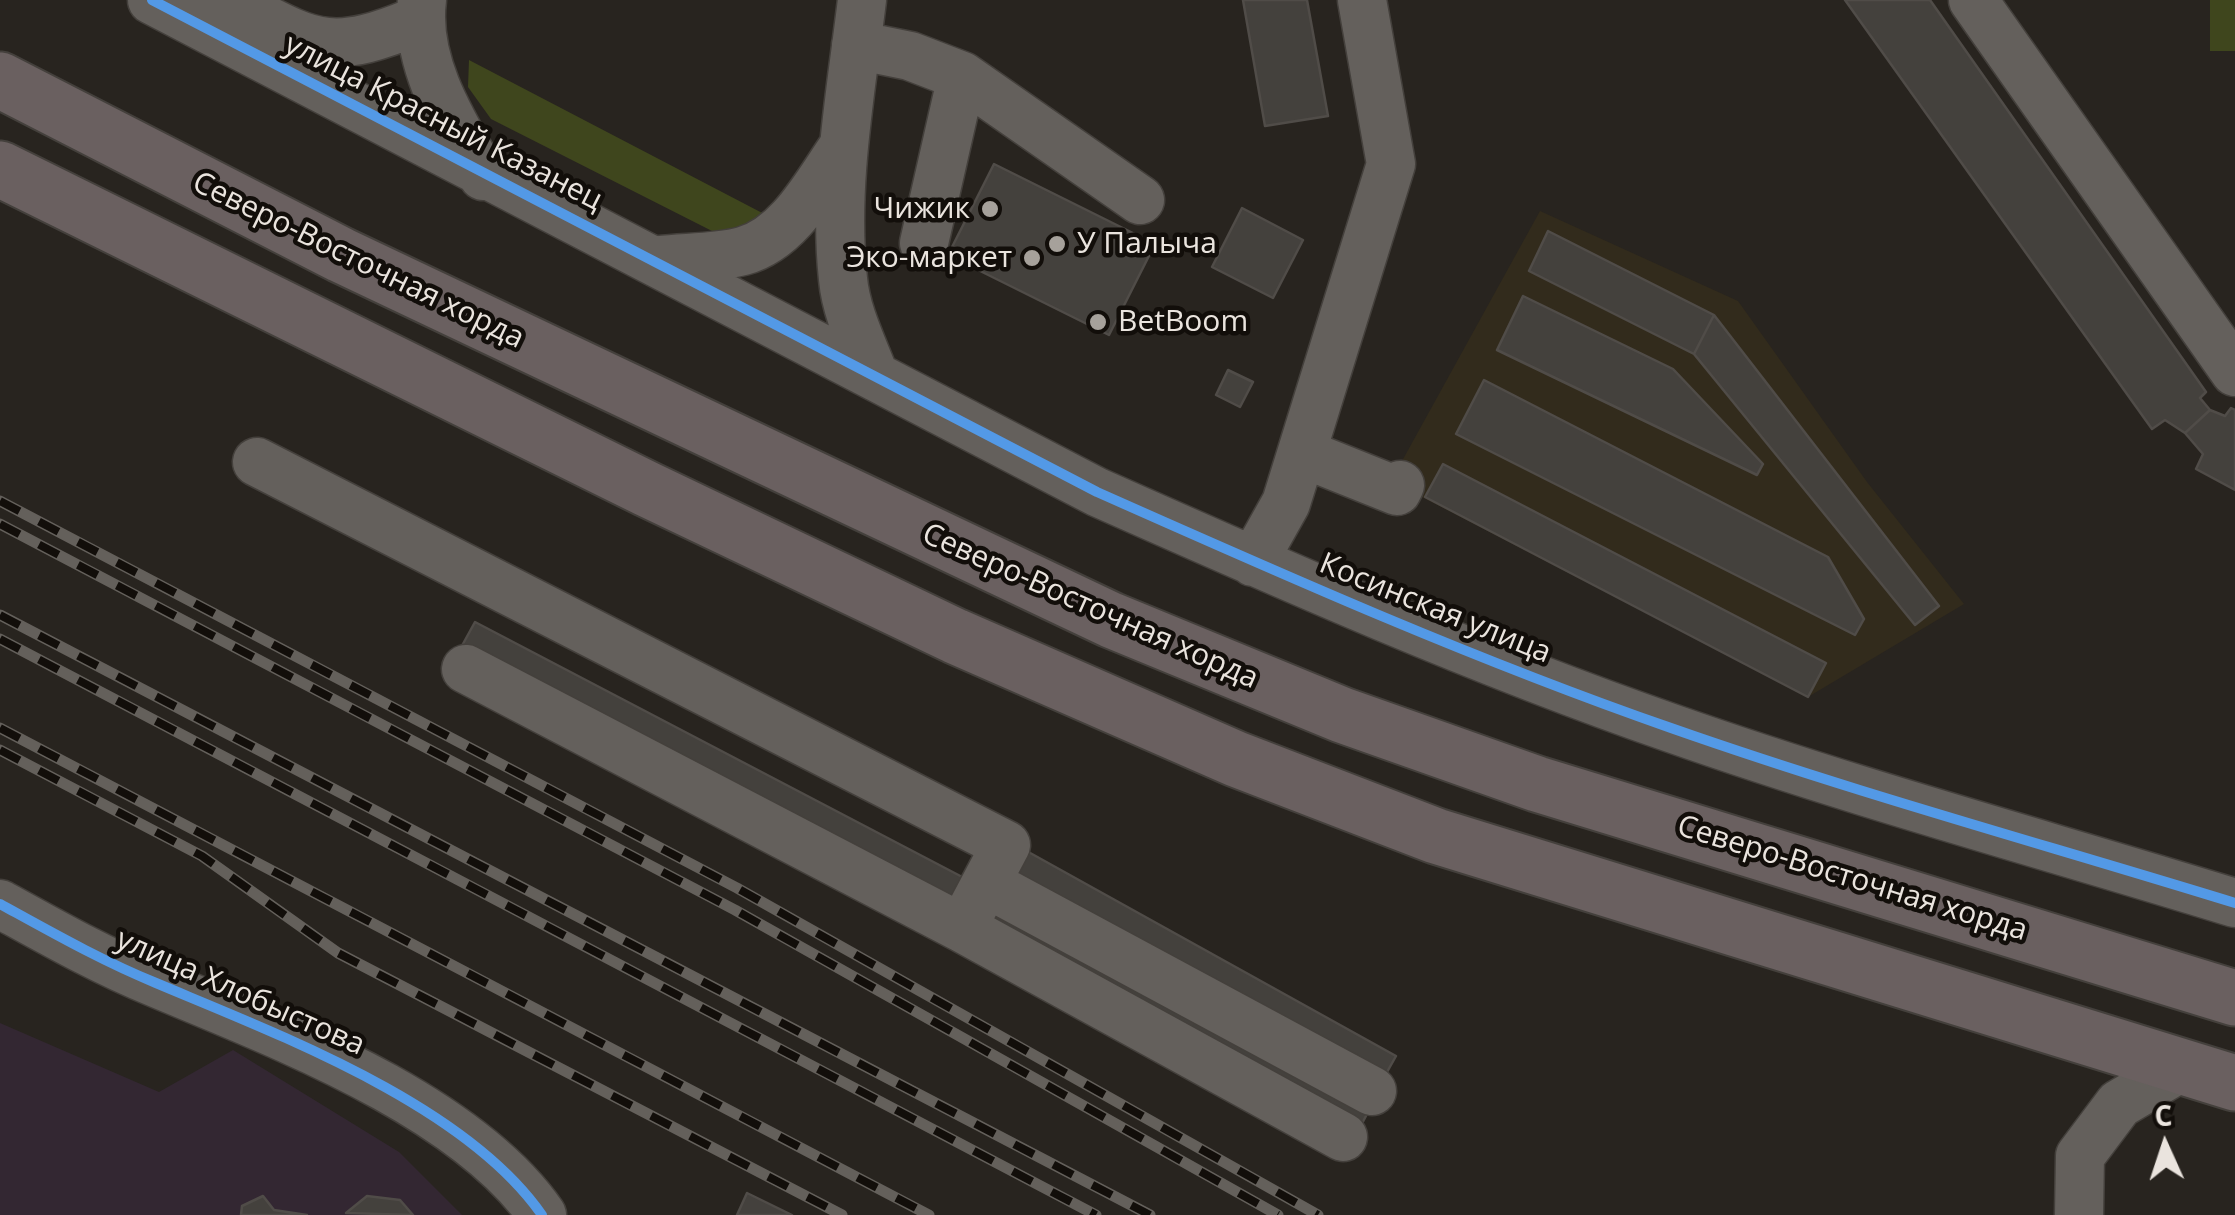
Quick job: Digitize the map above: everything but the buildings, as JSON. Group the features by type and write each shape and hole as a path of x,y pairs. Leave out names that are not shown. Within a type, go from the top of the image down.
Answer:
{"main road":[{"name":"Северо-Восточная хорда","path":"0,80 359,264 929,537 1146,635 1342,715 1536,784 2235,998"},
{"path":"0,168 681,505 955,636 1236,759 1436,836 2235,1084"}],"street":[{"name":"улица Красный Казанец","path":"152,0 483,176 658,260"},
{"name":"улица Красный Казанец","path":"228,0 304,39 355,44 420,10"},
{"path":"1253,562 1286,503 1391,164 1362,0"},
{"path":"1973,0 2235,372"},
{"path":"420,10 443,107 483,176"},
{"path":"874,375 851,316 843,280 844,147 859,23 910,56 962,76 1140,200"},
{"path":"924,243 962,76"},
{"path":"658,260 742,251 769,240 793,217 844,147"},
{"name":"Косинская улица","path":"658,260 1097,492 1419,632 1672,729 2235,902"},
{"path":"1302,453 1396,492 1400,485"},
{"path":"256,462 1006,845 962,928"},
{"path":"466,668 962,928 1343,1138"},
{"path":"986,883 1372,1091"},
{"name":"улица Хлобыстова","path":"0,904 101,959 288,1036 393,1092 453,1132 547,1212"},
{"path":"2079,1215 2080,1156 2119,1104 2183,1066"}],"shaded area":[{"path":"1540,211 1738,301 1867,482 1964,604 1808,697 1391,481"},
{"path":"0,1023 159,1092 233,1050 399,1152 462,1215 0,1215"}],"green space":[{"path":"2210,0 2235,0 2235,51 2210,51"},
{"path":"469,60 768,216 752,231 714,232 491,119 468,87"}],"railway":[{"path":"0,501 737,888 1318,1215"},
{"path":"0,524 735,910 1278,1215"},
{"path":"0,615 1150,1215"},
{"path":"0,639 1096,1215"},
{"path":"0,728 929,1215"},
{"path":"0,750 202,856 338,953 842,1215"}],"cycle path":[{"path":"152,0 1097,492 1310,586 1525,674 1741,752 2235,903"},
{"path":"0,904 116,965 366,1076 466,1139 508,1175 542,1215"}],"place":[{"name":"Чижик","path":"990,209"},
{"name":"У Палыча","path":"1057,244"},
{"name":"Эко-маркет","path":"1032,258"},
{"name":"BetBoom","path":"1098,322"}]}
